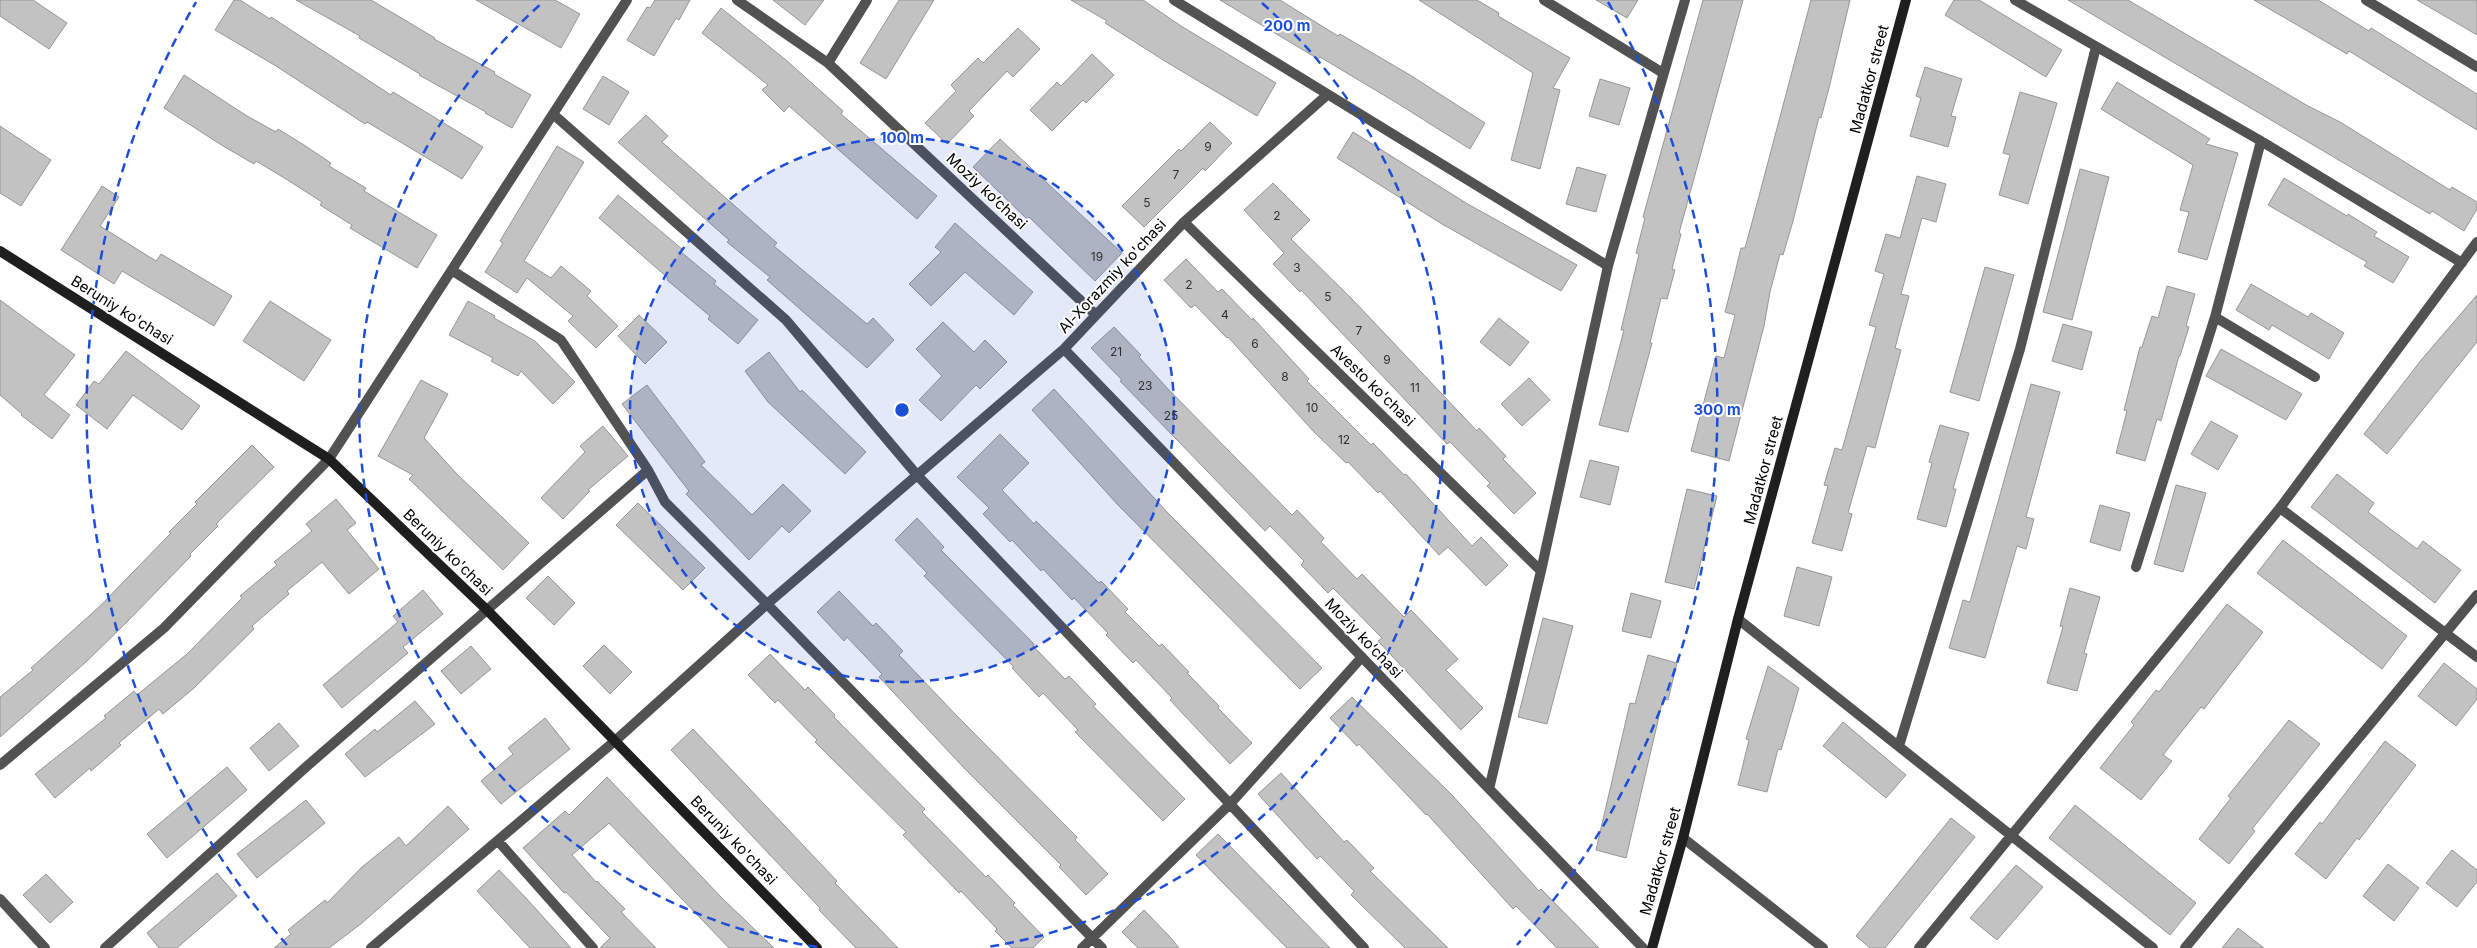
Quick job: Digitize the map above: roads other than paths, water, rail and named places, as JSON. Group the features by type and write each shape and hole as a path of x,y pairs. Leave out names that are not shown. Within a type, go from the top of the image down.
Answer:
{"street":[{"path":"0,765 164,628 329,459 453,271 626,0"},
{"name":"Moziy ko‘chasi","path":"736,0 828,63 1096,315"},
{"path":"828,63 867,0"},
{"path":"1174,0 1327,96 1608,266"},
{"path":"1544,0 1663,73"},
{"path":"1490,789 1541,571 1608,266 1685,0"},
{"name":"Madatkor street","path":"1652,948 1684,838 1738,620 1906,0"},
{"path":"2015,0 2260,141 2462,263"},
{"path":"2366,0 2477,67"},
{"path":"1899,746 2020,349 2096,47"},
{"name":"Al-Xorazmiy ko'chasi","path":"371,948 616,740 768,604 1064,349 1184,222 1327,96"},
{"path":"553,114 786,320 918,475 1364,948"},
{"path":"2136,567 2215,318 2260,141"},
{"name":"Avesto ko'chasi","path":"1184,222 1541,571"},
{"path":"1919,948 2280,508 2477,242"},
{"name":"Beruniy ko'chasi","path":"0,251 329,459 488,611 616,740 816,948"},
{"path":"453,271 561,340 648,470 665,502 768,604 1102,948"},
{"path":"2215,318 2315,376"},
{"name":"Moziy ko‘chasi","path":"1064,349 1643,948"},
{"path":"104,948 306,768 648,470"},
{"path":"2280,508 2477,657"},
{"path":"2185,948 2477,595"},
{"path":"1738,620 2154,948"},
{"path":"1082,948 1230,804 1362,657"},
{"path":"1684,838 1824,948"},
{"path":"498,840 593,948"},
{"path":"0,898 45,948"}]}
